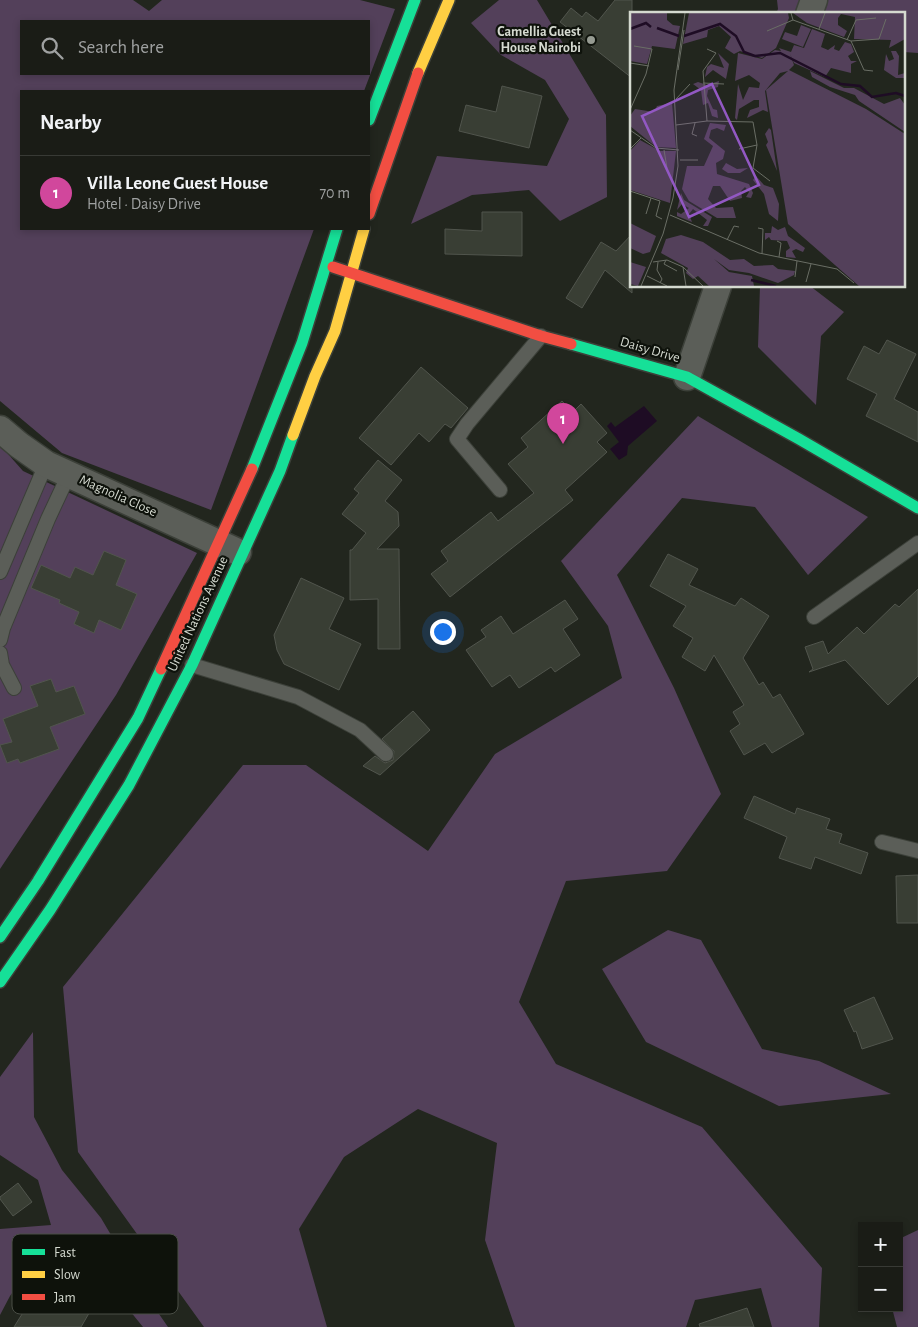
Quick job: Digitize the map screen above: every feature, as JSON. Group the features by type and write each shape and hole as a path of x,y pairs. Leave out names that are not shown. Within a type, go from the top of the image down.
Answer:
{"street":[{"path":"370,117 415,0"},
{"path":"370,211 414,83 449,0"},
{"path":"810,12 814,0"},
{"name":"United Nations Avenue","path":"0,937 38,881 138,718 250,474 302,343 337,230"},
{"name":"United Nations Avenue","path":"0,982 50,910 129,785 192,665 280,471 315,376 335,331 364,230"},
{"name":"Daisy Drive","path":"326,266 351,272 541,336 687,377 918,508"},
{"path":"687,377 717,288"},
{"name":"Magnolia Close","path":"0,429 19,445 58,469 242,554"}],"lane":[{"path":"500,490 457,439 467,424 541,336"},
{"path":"0,572 58,469"},
{"path":"0,640 3,628 25,579 48,519 58,469"},
{"path":"814,617 918,543"},
{"path":"0,653 2,665 14,688"},
{"path":"192,665 298,698 360,730 386,754"},
{"path":"882,842 918,851"}],"shaded area":[{"path":"0,0 133,0 149,11 162,0 360,0 395,9 364,90 20,90 20,230 314,230 211,510 62,453 0,401"},
{"path":"499,0 537,0 606,115 607,197 560,221 529,190 472,195 411,224 437,156 547,166 569,119 545,80 501,55 471,23"},
{"path":"777,0 918,0 918,53 906,52 906,12 777,12"},
{"path":"760,288 813,288 844,312 821,336 816,405 758,347"},
{"path":"644,406 657,421 628,446 627,455 619,460 610,449 619,442 607,426 611,422 615,427"},
{"path":"698,416 868,517 808,575 755,507 682,498 617,575 674,688 721,794 667,871 566,881 519,1002 556,1064 702,1127 822,1268 819,1327 772,1327 761,1288 695,1300 686,1327 515,1327 485,1240 497,1143 418,1109 344,1157 299,1229 327,1327 204,1327 178,1291 178,1234 137,1234 78,1152 63,987 243,765 306,765 428,851 495,754 622,678 608,626 561,561"},
{"path":"0,445 23,471 197,553 116,695 0,869"},
{"path":"668,930 701,940 762,1049 819,1061 891,1094 779,1106 646,1042 602,969"},
{"path":"33,1032 34,1117 62,1170 101,1218 110,1234 12,1234 12,1293 0,1315 0,1229 51,1225 38,1180 0,1155 0,1077"},
{"path":"918,1230 918,1327 897,1327 893,1312 903,1312 903,1237"},
{"path":"132,1314 159,1314 168,1327 143,1327"}],"building":[{"name":"Camellia Guest House Nairobi","path":"615,0 632,0 632,12 630,12 630,76 560,22 571,8 582,17 586,12 598,21"},
{"path":"502,86 542,96 529,148 459,131 466,105 496,112"},
{"path":"482,212 522,212 522,256 445,254 445,229 482,231"},
{"path":"630,236 630,288 632,288 632,293 605,270 582,308 566,298 601,242 616,251"},
{"path":"887,340 916,354 894,399 918,412 918,442 866,416 877,394 847,379 864,346 879,354"},
{"path":"421,367 468,408 451,428 445,424 429,442 419,433 391,465 359,438"},
{"path":"562,401 573,412 581,404 607,433 597,442 607,452 565,490 573,500 450,597 431,574 448,561 441,551 491,512 498,521 534,493 508,464 528,447 521,438"},
{"path":"378,460 402,480 385,501 398,512 399,526 377,549 399,549 400,649 378,649 378,599 350,600 350,550 366,533 342,514 359,493 354,489"},
{"path":"104,551 126,560 116,585 137,594 121,630 99,620 94,633 74,624 79,612 59,603 60,600 31,588 41,565 70,578 75,567 93,575"},
{"path":"668,554 698,569 689,585 735,606 741,598 769,616 743,658 759,685 763,682 773,698 780,694 804,734 772,753 765,743 744,755 730,731 740,724 733,712 744,705 714,655 705,671 682,657 693,638 673,626 686,606 650,586"},
{"path":"301,578 344,598 329,629 361,644 339,690 284,664 277,650 274,635"},
{"path":"918,589 918,676 888,705 845,660 809,672 813,669 805,647 823,641 828,654 857,627 864,634 895,604 899,607"},
{"path":"565,600 578,619 563,629 580,655 555,672 551,667 519,688 510,675 492,687 466,650 486,637 481,630 501,616 513,634"},
{"path":"51,679 56,692 74,686 85,714 50,727 59,749 20,763 18,759 7,763 0,745 12,742 3,719 38,706 30,686"},
{"path":"413,711 430,730 380,775 363,766 375,756 385,763 393,760 394,751 382,739"},
{"path":"754,796 795,814 797,808 830,819 826,829 842,834 839,843 868,853 861,874 815,857 811,869 779,858 787,837 744,818"},
{"path":"918,875 918,923 897,923 896,876"},
{"path":"874,997 893,1039 862,1049 856,1031 854,1032 844,1010"},
{"path":"18,1183 32,1202 13,1216 0,1197"},
{"path":"747,1308 754,1327 700,1327 699,1324"},
{"path":"22,1314 89,1314 81,1327 14,1327"}],"traffic: fast":[{"path":"370,117 415,0"},
{"path":"252,469 302,343 337,230"},
{"path":"571,344 687,377 918,508"},
{"path":"0,982 50,910 129,785 192,665 280,471 293,435"},
{"path":"0,937 38,881 138,718 161,669"}],"traffic: slow":[{"path":"418,73 449,0"},
{"path":"293,435 315,376 335,331 364,230"}],"traffic: jam":[{"path":"370,211 418,73"},
{"path":"333,267 541,336 571,344"},
{"path":"161,669 252,469"}],"place":[{"name":"Camellia Guest House Nairobi","path":"591,40"},
{"name":"Villa Leone Guest House","path":"563,444"}]}
